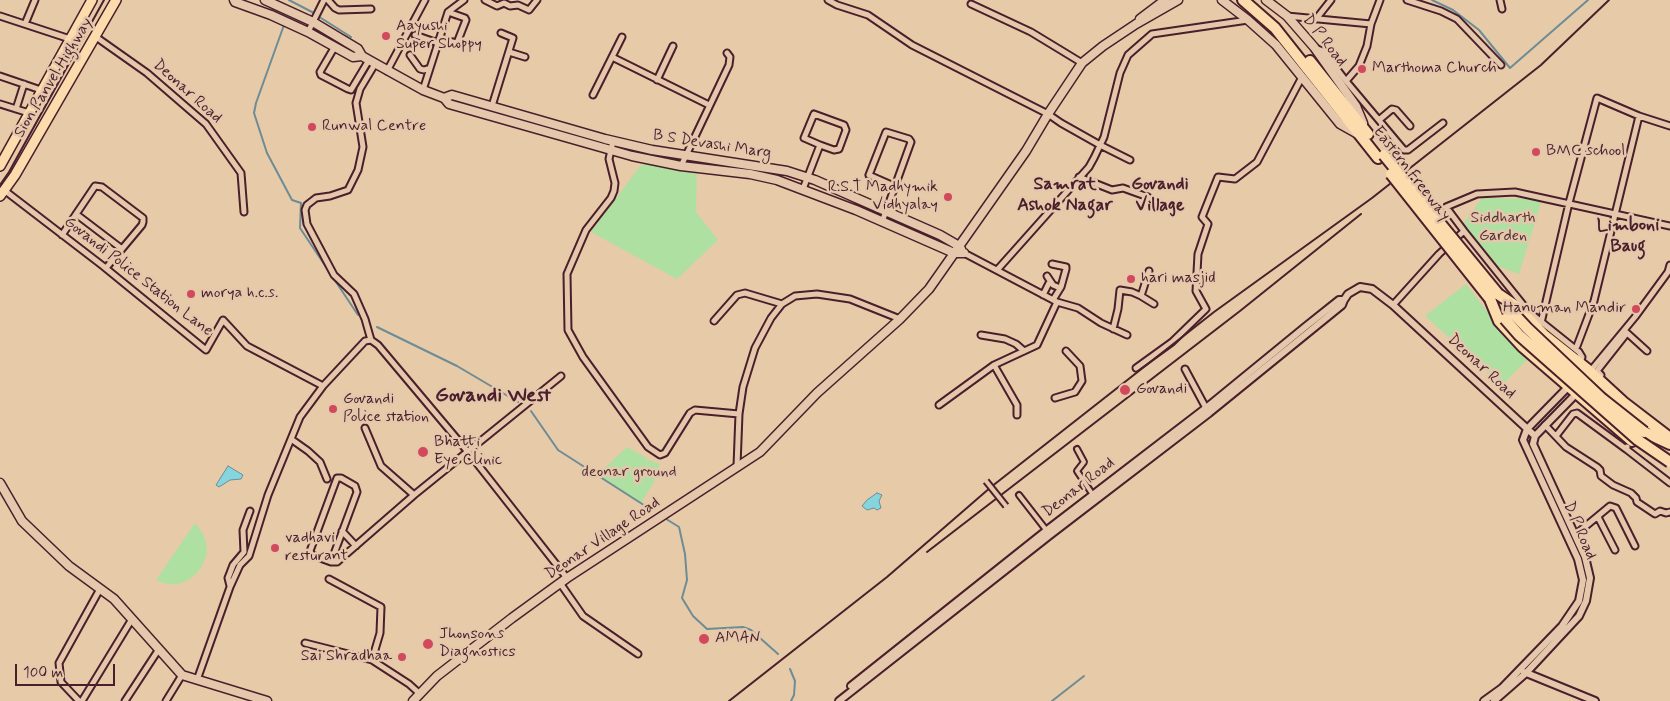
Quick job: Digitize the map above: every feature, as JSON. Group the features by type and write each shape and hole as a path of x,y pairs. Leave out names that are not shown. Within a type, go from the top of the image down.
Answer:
{"highway":[{"name":"Sion Panvel Highway","path":"0,166 92,0"},
{"name":"Sion Panvel Highway","path":"2,193 15,175 116,0"},
{"name":"Eastern Freeway","path":"1244,0 1275,28 1364,133 1494,296 1520,335 1632,443 1670,465"},
{"name":"Eastern Freeway","path":"1253,0 1280,23 1347,113"},
{"path":"1494,296 1517,307 1544,334 1590,369 1623,402 1670,438"},
{"path":"1494,296 1500,321 1524,347 1632,443"},
{"name":"Eastern Freeway","path":"1509,316 1526,328 1601,398 1644,432 1670,444"}],"main road":[{"name":"B S Devashi Marg","path":"234,0 308,32 353,57 362,56"},
{"name":"B S Devashi Marg","path":"265,0 313,22 358,49 362,56 423,90 444,98 449,104 610,150 681,166 750,174 776,180 803,189 936,244 964,253"},
{"path":"1167,2 1178,0"},
{"path":"1167,2 1184,0"},
{"path":"1217,0 1224,1 1276,45 1340,124 1364,133"},
{"name":"D P Road","path":"1271,1 1314,47 1356,106 1364,133"},
{"name":"Deonar Village Road","path":"413,701 438,676 512,618 564,581 760,452 817,394 900,319 929,289 1026,151 1082,63 1103,46 1147,19 1167,2"},
{"name":"B S Devashi Marg","path":"444,98 452,95 613,141 652,150 772,168 808,178 940,235 956,249"},
{"path":"936,244 940,235"},
{"path":"0,484 22,521 69,566 114,599 182,675 266,701"}],"street":[{"path":"25,24 35,0"},
{"path":"308,32 324,0"},
{"path":"328,0 339,10 370,9"},
{"path":"387,71 425,0"},
{"path":"423,90 448,12 464,0"},
{"path":"484,0 497,6 504,3 510,6 518,5 529,10 537,0"},
{"path":"828,0 837,5 868,15 912,45 1048,114 1061,124 1100,146 1130,160"},
{"path":"1316,20 1331,0"},
{"path":"1346,81 1359,66 1367,46 1371,24 1380,0"},
{"path":"1407,0 1441,11 1457,19 1501,64"},
{"path":"1500,0 1502,9"},
{"path":"971,4 1031,32 1082,63"},
{"path":"415,35 438,41 457,43 466,20 448,12"},
{"path":"0,16 70,39"},
{"path":"1287,16 1371,24"},
{"path":"998,270 1089,167 1104,137 1120,73 1128,56 1152,34 1248,20"},
{"path":"492,106 513,38 501,34"},
{"name":"Deonar Road","path":"96,37 147,73 206,124 241,173 244,212"},
{"path":"593,95 622,37"},
{"path":"657,80 673,46"},
{"path":"1314,47 1323,51 1404,150 1408,150 1443,123"},
{"path":"334,48 320,72 321,75 348,89 351,90 372,62"},
{"path":"509,52 524,56"},
{"path":"681,166 729,65 730,57 727,53"},
{"path":"410,55 420,69 430,68"},
{"path":"612,57 709,106"},
{"path":"372,62 356,103 363,147 358,170 348,190 316,198 308,204 305,210 307,224 334,275 354,294 365,318 371,340 378,345 468,452 564,581 583,616 638,654"},
{"path":"0,76 41,90"},
{"path":"1136,368 1172,342 1206,309 1196,291 1198,254 1208,224 1202,217 1218,177 1235,179 1258,162 1302,77"},
{"path":"16,109 24,84"},
{"path":"1541,323 1569,203 1597,98 1639,116 1670,126"},
{"path":"0,104 29,113"},
{"path":"1379,120 1392,109 1396,110 1410,126"},
{"path":"814,114 845,127 839,149 834,150 820,145 804,138 814,114"},
{"path":"1577,346 1594,301 1639,116"},
{"path":"882,222 911,142 909,139 886,132 869,175 894,186"},
{"path":"613,141 609,159 615,184 614,190 611,198 586,230 567,274 568,330 583,358 648,447 660,455 665,453 690,413 695,410 739,414"},
{"path":"803,189 820,145"},
{"path":"1079,177 1112,190 1123,188 1148,197"},
{"path":"62,235 95,186 102,187 143,218 142,225 106,268"},
{"path":"1613,386 1590,369 1577,351 1528,312 1446,207 1477,194 1515,192 1670,226"},
{"name":"Govandi Police Station Lane","path":"2,193 106,268 206,350 223,320 247,346 322,386"},
{"path":"76,214 122,249"},
{"path":"1394,305 1439,254 1464,231"},
{"name":"B S Devashi Marg","path":"964,253 1055,301 1078,308 1113,329 1127,335"},
{"path":"939,405 994,365 1037,345 1060,288 1066,267 1052,264"},
{"path":"1534,436 1590,369 1625,331 1662,279 1670,264"},
{"path":"1141,296 1149,271"},
{"path":"1043,295 1048,278 1054,286 1060,288"},
{"name":"Deonar Road","path":"832,701 919,635 1206,408 1246,379 1327,314 1339,300 1344,300 1348,294 1360,287 1372,289 1394,305 1534,436"},
{"path":"1113,329 1120,290 1132,292 1154,304"},
{"path":"714,321 737,295 745,293 782,304"},
{"path":"737,466 739,414 743,387 755,348 770,318 782,304 795,296 817,294 850,299 900,319"},
{"path":"1625,331 1647,352"},
{"path":"981,335 1005,339 1016,344 1024,351"},
{"path":"197,680 230,587 240,564 249,556 268,495 300,417 322,386 366,341 371,340"},
{"path":"1055,398 1075,392 1082,381 1080,366 1066,351"},
{"path":"994,365 1017,405 1017,415"},
{"path":"1186,369 1206,408"},
{"path":"1527,429 1573,390 1590,369"},
{"path":"331,562 357,492 355,486 338,478 310,551 312,555 331,562 336,562 356,546 414,495 561,376"},
{"name":"Deonar Road","path":"1049,533 1093,495 1209,413 1246,379"},
{"path":"1556,436 1574,414 1577,413 1632,443 1670,484"},
{"path":"1545,425 1566,447 1597,467 1600,470 1601,476 1613,485 1631,493 1638,502 1655,514 1660,511 1670,512"},
{"path":"365,428 381,466 414,495"},
{"name":"D P Road","path":"1494,701 1578,616 1586,601 1590,578 1589,568 1575,535 1565,521 1523,440 1527,429"},
{"name":"D P Road","path":"1484,701 1523,672 1562,626 1579,602 1583,580 1578,560 1565,521 1534,444 1534,436"},
{"path":"291,439 320,462 327,479"},
{"path":"1077,449 1084,462 1076,471 1093,495"},
{"path":"986,481 1006,506"},
{"path":"1019,496 1049,533"},
{"path":"1575,535 1610,506 1616,508 1635,546"},
{"path":"230,587 228,578 233,565 244,552 243,530 250,511"},
{"path":"1598,517 1615,550"},
{"path":"342,531 356,546"},
{"path":"329,579 381,607 380,633 372,660"},
{"path":"100,589 59,663 61,682 81,701 132,619"},
{"name":"Deonar Road","path":"839,701 919,635"},
{"path":"305,643 372,660 409,684 420,694"},
{"path":"125,701 159,649"},
{"path":"1523,672 1595,701"},
{"path":"166,701 182,675"}],"green space":[{"path":"648,163 697,166 696,212 718,240 677,279 591,232 640,166"},
{"name":"Siddharth Garden","path":"1482,198 1542,199 1519,274 1495,265 1463,224"},
{"path":"1466,284 1507,337 1529,358 1502,385 1425,316"},
{"name":"deonar ground","path":"627,447 647,458 647,462 649,460 660,464 654,482 641,503 597,475"},
{"path":"195,523 202,532 206,542 207,553 197,573 188,580 178,584 167,584 156,580"}],"water":[{"path":"228,466 243,475 241,479 230,480 219,487 216,485"},
{"path":"877,493 882,495 879,501 881,508 867,510 862,506 867,500"}],"waterway":[{"path":"289,0 312,12"},
{"path":"1432,0 1453,10 1479,30 1510,68 1588,0"},
{"path":"321,18 351,37"},
{"path":"284,25 254,113 267,153 292,200 301,203 300,228 358,315"},
{"path":"377,327 457,366 518,402"},
{"path":"531,411 558,450 650,509"},
{"path":"663,517 679,527 685,554 687,580 682,598 693,616 707,629 743,627 751,630 778,654"},
{"path":"790,669 795,681 794,695 791,701"},
{"path":"1052,701 1084,676"}],"railway":[{"path":"0,185 104,0"},
{"path":"729,701 887,577 991,487 1214,312 1372,198 1541,65 1609,0"},
{"path":"927,552 1240,311 1361,214"}],"place":[{"name":"Aayushi Super Shoppy","path":"386,36"},
{"name":"Marthoma Church","path":"1362,69"},
{"name":"Runwal Centre","path":"312,127"},
{"name":"BMC school","path":"1536,152"},
{"name":"R.S.T Madhymik Vidhyalay","path":"948,197"},
{"name":"hari masjid","path":"1131,279"},
{"name":"morya h.c.s.","path":"191,294"},
{"name":"Hanuman Mandir","path":"1636,309"},
{"name":"Govandi","path":"1125,390"},
{"name":"Govandi Police station","path":"333,409"},
{"name":"Bhatti Eye Clinic","path":"423,452"},
{"name":"vadhavi resturant","path":"275,548"},
{"name":"AMAN","path":"704,639"},
{"name":"Jhonsons Diagnostics","path":"428,644"},
{"name":"Sai Shradhaa","path":"402,657"}],"district":[{"name":"Samrat Ashok Nagar","path":"1065,195"},
{"name":"Govandi Village","path":"1160,195"},
{"name":"Limboni Baug","path":"1628,236"},
{"name":"Govandi West","path":"493,397"}]}
